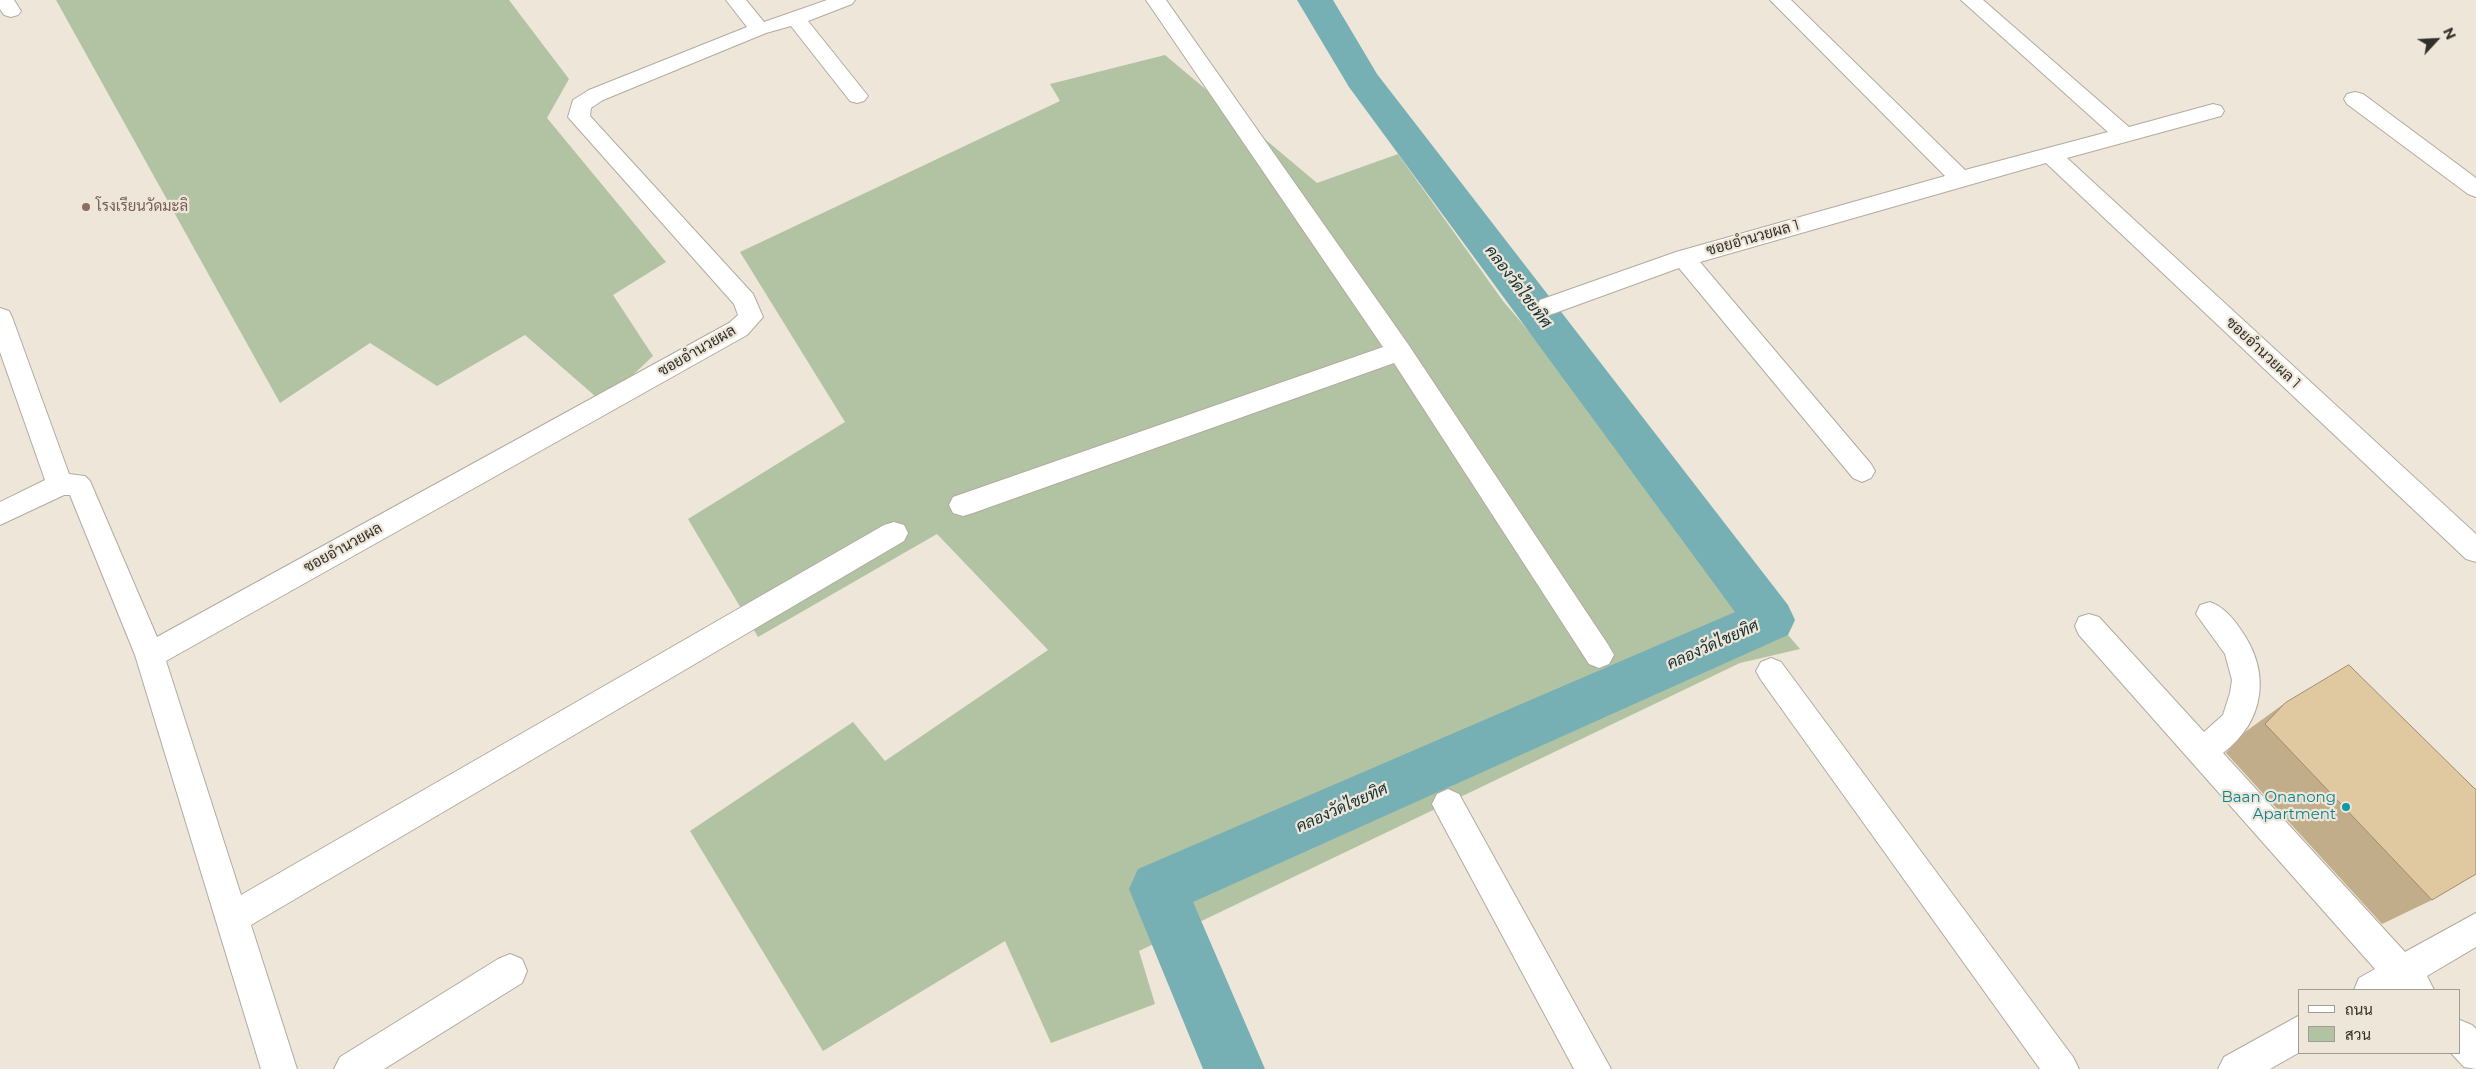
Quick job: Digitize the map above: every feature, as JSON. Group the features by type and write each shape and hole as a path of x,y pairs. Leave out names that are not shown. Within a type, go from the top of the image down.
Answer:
{"street":[{"path":"736,0 759,29"},
{"name":"ซอยอำนวยผล","path":"150,655 738,329 751,317 744,300 579,117 581,105 596,95 759,29 845,0"},
{"path":"1156,0 1399,352 1599,655"},
{"path":"1780,0 1961,178"},
{"path":"1971,0 2125,135"},
{"path":"796,18 857,96"},
{"path":"2355,99 2476,190"},
{"name":"ซอยอำนวยผล 1","path":"1548,306 1684,258 1961,178 2213,111"},
{"name":"ซอยอำนวยผล 1","path":"2051,155 2476,551"},
{"path":"1684,258 1862,471"},
{"path":"0,317 68,485"},
{"path":"963,505 1399,352"},
{"path":"0,514 68,485 81,489 150,655 234,917 279,1069"},
{"path":"234,917 894,533"},
{"path":"2201,752 2232,726 2244,700 2247,679 2242,654 2227,632 2210,614"},
{"path":"2089,626 2409,982"},
{"path":"1771,671 2060,1069"},
{"path":"1448,804 1592,1069"},
{"path":"2376,989 2409,982 2476,929"},
{"path":"352,1069 510,971"},
{"path":"2236,1069 2298,1033"},
{"path":"2461,1038 2476,1055"}],"green space":[{"path":"56,0 509,0 569,79 547,118 666,262 613,295 653,356 603,403 525,335 437,386 370,343 280,403"},
{"path":"1165,55 1317,183 1398,154 1503,301 1800,649 1740,663 1139,951 1155,1004 1051,1043 1005,941 823,1051 690,831 853,722 885,761 1048,650 937,534 758,637 688,519 845,422 740,252 1060,101 1050,84"}],"building":[{"path":"2349,665 2476,790 2476,874 2432,900 2265,724 2285,703"}],"waterway":[{"name":"คลองวัดไชยทิศ","path":"1234,1069 1158,889 1770,620 1362,79 1315,0"}],"place":[{"name":"โรงเรียนวัดมะลิ","path":"86,207"},
{"name":"Baan Onanong Apartment","path":"2346,807"}]}
